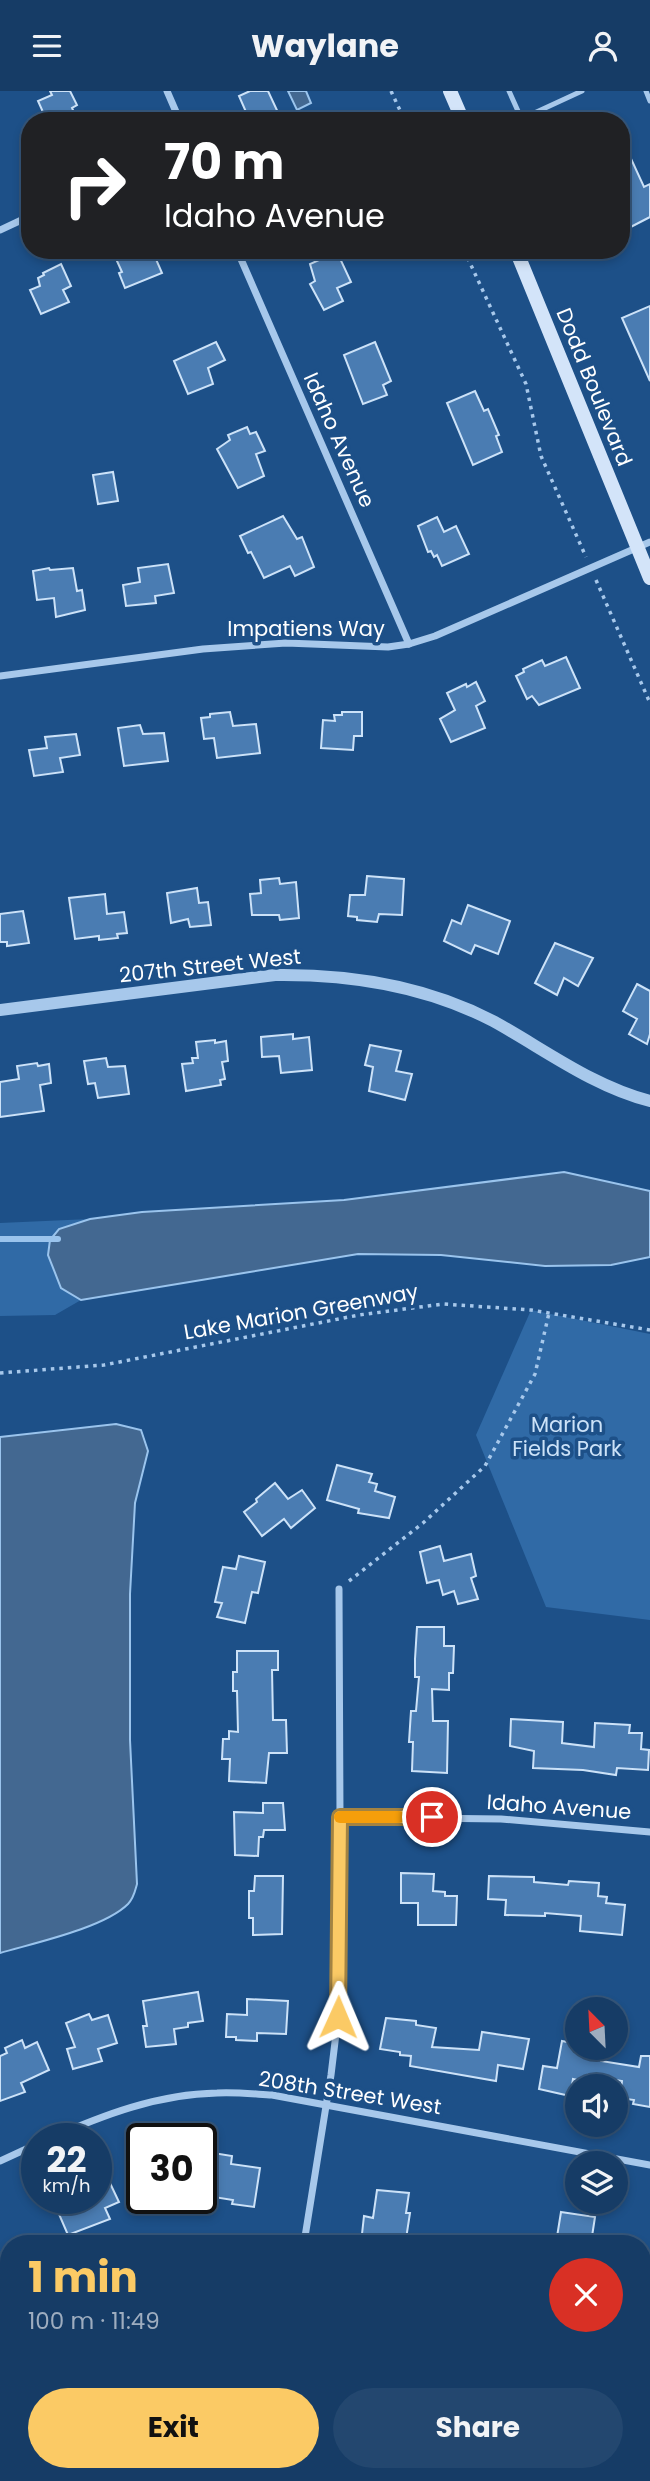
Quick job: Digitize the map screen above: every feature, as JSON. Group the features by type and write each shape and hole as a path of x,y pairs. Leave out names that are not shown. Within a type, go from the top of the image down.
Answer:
{"main road":[{"path":"450,91 459,112"},
{"name":"Dodd Boulevard","path":"520,259 643,545 650,578"}],"street":[{"path":"167,91 176,112"},
{"path":"0,230 21,220"},
{"name":"Idaho Avenue","path":"241,259 409,644"},
{"name":"Impatiens Way","path":"0,676 244,645 286,643 387,647 409,644 435,636 643,545"},
{"name":"207th Street West","path":"0,1010 275,975 313,975 381,982 455,1004 490,1020 594,1080 650,1101"},
{"path":"305,2235 338,2017 339,1589"},
{"name":"Idaho Avenue","path":"340,1817 501,1819 650,1832"},
{"name":"208th Street West","path":"86,2123 109,2113 163,2099 217,2093 272,2095 650,2165"},
{"path":"0,2161 21,2151"}],"lane":[{"path":"509,91 517,112"},
{"path":"537,112 582,91"},
{"path":"646,91 650,101"}],"path":[{"path":"391,91 401,112"},
{"path":"468,259 526,384 541,456 650,703"},
{"name":"Lake Marion Greenway","path":"0,1373 104,1365 359,1315 443,1304 549,1313 650,1329"},
{"path":"339,1589 423,1523 485,1466 535,1374 549,1313"}],"green space":[{"path":"90,1219 59,1229 61,1288 81,1300 55,1315 0,1316 0,1223"},
{"name":"Marion Fields Park","path":"531,1310 650,1334 650,1620 546,1607 476,1435"}],"shaded area":[{"path":"288,91 306,91 311,103 297,110"},
{"path":"564,1172 650,1191 650,1257 611,1265 545,1266 441,1255 358,1254 81,1300 61,1288 48,1255 50,1240 59,1229 90,1219 142,1212 344,1200"},
{"path":"116,1424 141,1430 148,1451 135,1503 130,1594 130,1740 137,1884 133,1897 117,1913 68,1934 0,1953 0,1437"}],"building":[{"path":"50,91 70,91 77,105 72,108 74,112 43,112 38,101 52,95"},
{"path":"250,91 268,91 278,112 246,112 239,96"},
{"path":"630,157 644,187 650,184 650,217 630,227"},
{"path":"116,259 156,259 162,273 125,288 119,273 122,272"},
{"path":"321,259 340,259 351,282 337,288 343,301 324,310 310,284 315,281 310,264"},
{"path":"61,264 71,286 63,290 69,302 41,314 30,290 40,286 38,278 44,275 43,273"},
{"path":"650,306 650,381 622,318"},
{"path":"216,342 225,360 208,368 213,384 188,394 174,361"},
{"path":"375,342 391,381 383,385 387,395 363,404 344,355"},
{"path":"475,391 484,411 488,409 499,435 496,436 502,452 473,465 447,403"},
{"path":"247,427 250,434 256,432 265,451 256,454 264,476 238,488 217,449 230,440 228,435"},
{"path":"113,472 118,501 98,504 93,475"},
{"path":"283,516 297,539 302,537 314,567 295,576 290,566 264,578 240,536"},
{"path":"437,517 444,532 456,526 469,554 442,566 437,555 434,557 431,551 428,552 418,526"},
{"path":"168,564 174,593 155,596 156,603 126,606 123,585 140,582 138,568"},
{"path":"73,568 77,591 82,590 85,610 56,617 54,598 37,600 33,571"},
{"path":"566,657 580,688 539,705 532,696 527,699 516,676 524,672 523,669 542,660 545,666"},
{"path":"476,682 485,701 476,706 485,728 451,742 440,719 455,710 447,693"},
{"path":"230,712 233,726 256,724 260,753 217,758 214,738 204,739 201,718"},
{"path":"342,712 362,712 362,736 354,736 353,750 321,748 323,720 335,721 334,715 342,715"},
{"path":"140,725 143,734 164,733 168,761 124,766 118,728"},
{"path":"76,734 80,755 60,758 63,772 34,776 29,750 47,748 45,737"},
{"path":"367,876 404,879 402,915 379,914 377,922 348,916 350,895 365,895"},
{"path":"279,878 280,884 296,882 299,918 280,920 279,915 252,915 250,894 261,893 260,880"},
{"path":"197,888 199,903 208,902 211,925 190,927 188,919 171,923 167,893"},
{"path":"105,894 107,914 124,912 127,933 117,934 118,938 99,940 99,936 75,939 69,898"},
{"path":"468,905 510,921 498,954 475,945 471,954 444,941 452,920 461,924"},
{"path":"23,911 29,943 7,946 7,942 0,942 0,914"},
{"path":"555,943 593,958 578,986 564,978 557,995 535,983"},
{"path":"637,984 650,991 650,1034 647,1044 629,1034 637,1019 623,1011"},
{"path":"293,1034 293,1039 309,1037 312,1070 281,1073 279,1056 262,1057 261,1037"},
{"path":"215,1040 215,1043 226,1041 228,1061 222,1062 225,1079 220,1080 221,1085 186,1091 182,1064 193,1063 192,1058 198,1058 196,1042"},
{"path":"370,1045 401,1051 396,1071 412,1074 405,1100 369,1091 373,1067 365,1065"},
{"path":"106,1058 108,1067 125,1066 129,1094 98,1098 95,1083 88,1084 84,1061"},
{"path":"37,1063 38,1066 49,1064 51,1083 40,1085 44,1111 0,1117 0,1082 19,1079 17,1066"},
{"path":"337,1465 372,1474 369,1482 377,1484 375,1491 395,1497 389,1518 358,1513 359,1509 327,1500"},
{"path":"275,1483 288,1499 302,1490 315,1508 291,1528 284,1519 262,1536 244,1512"},
{"path":"440,1546 444,1561 471,1554 476,1576 471,1578 478,1599 458,1604 454,1591 443,1595 439,1580 427,1583 420,1552"},
{"path":"239,1556 265,1562 258,1593 252,1592 245,1623 217,1617 222,1603 215,1602 223,1567 236,1569"},
{"path":"417,1627 444,1627 444,1646 454,1646 449,1690 432,1689 433,1721 448,1721 447,1773 412,1771 413,1742 409,1742 411,1711 416,1711 419,1677 415,1677"},
{"path":"237,1651 278,1651 278,1670 272,1670 273,1720 286,1720 287,1753 269,1753 266,1783 229,1781 230,1759 222,1759 223,1739 229,1739 229,1731 238,1732 237,1691 233,1691"},
{"path":"511,1719 563,1722 562,1743 594,1747 595,1723 630,1725 629,1733 642,1733 641,1749 649,1750 648,1770 617,1768 616,1775 583,1770 533,1768 534,1751 510,1746"},
{"path":"263,1803 283,1803 285,1830 264,1830 263,1837 259,1837 258,1856 235,1855 234,1812 263,1813"},
{"path":"401,1873 434,1874 433,1891 445,1892 445,1896 457,1896 456,1925 418,1925 418,1903 401,1903"},
{"path":"255,1876 283,1876 282,1934 253,1935 253,1918 249,1918 249,1891 254,1891"},
{"path":"489,1876 534,1877 534,1882 568,1885 569,1881 599,1883 598,1896 607,1897 606,1903 625,1905 622,1935 580,1931 581,1916 545,1913 545,1916 505,1915 506,1900 488,1899"},
{"path":"198,1992 203,2021 174,2029 176,2044 146,2047 143,2026 147,2026 143,2001"},
{"path":"247,1999 288,2001 286,2034 257,2033 257,2041 226,2037 227,2014 247,2015"},
{"path":"89,2014 92,2020 108,2015 117,2043 98,2049 102,2061 73,2069 67,2049 75,2047 66,2023"},
{"path":"386,2018 416,2021 416,2025 436,2028 432,2047 479,2050 482,2032 529,2039 523,2069 498,2065 496,2081 410,2066 411,2056 380,2049"},
{"path":"22,2040 25,2048 37,2042 49,2070 21,2083 25,2092 0,2101 0,2056 7,2053 5,2048"},
{"path":"562,2041 565,2042 565,2060 601,2060 639,2067 641,2056 650,2056 650,2107 633,2104 634,2100 628,2099 628,2074 565,2074 565,2095 539,2089 543,2066 557,2068"},
{"path":"217,2154 232,2156 231,2164 260,2168 254,2207 232,2204 233,2200 217,2198"},
{"path":"112,2187 119,2202 112,2205"},
{"path":"377,2190 409,2193 406,2213 410,2213 407,2235 362,2235 364,2216 373,2218"},
{"path":"561,2212 595,2217 592,2235 557,2235"},
{"path":"59,2214 108,2214 110,2219 68,2235"}],"waterway":[{"path":"0,1239 58,1239"}],"slow traffic":[{"path":"340,1817 399,1817"}],"route":[{"path":"338,2017 340,1817 432,1817"}]}
